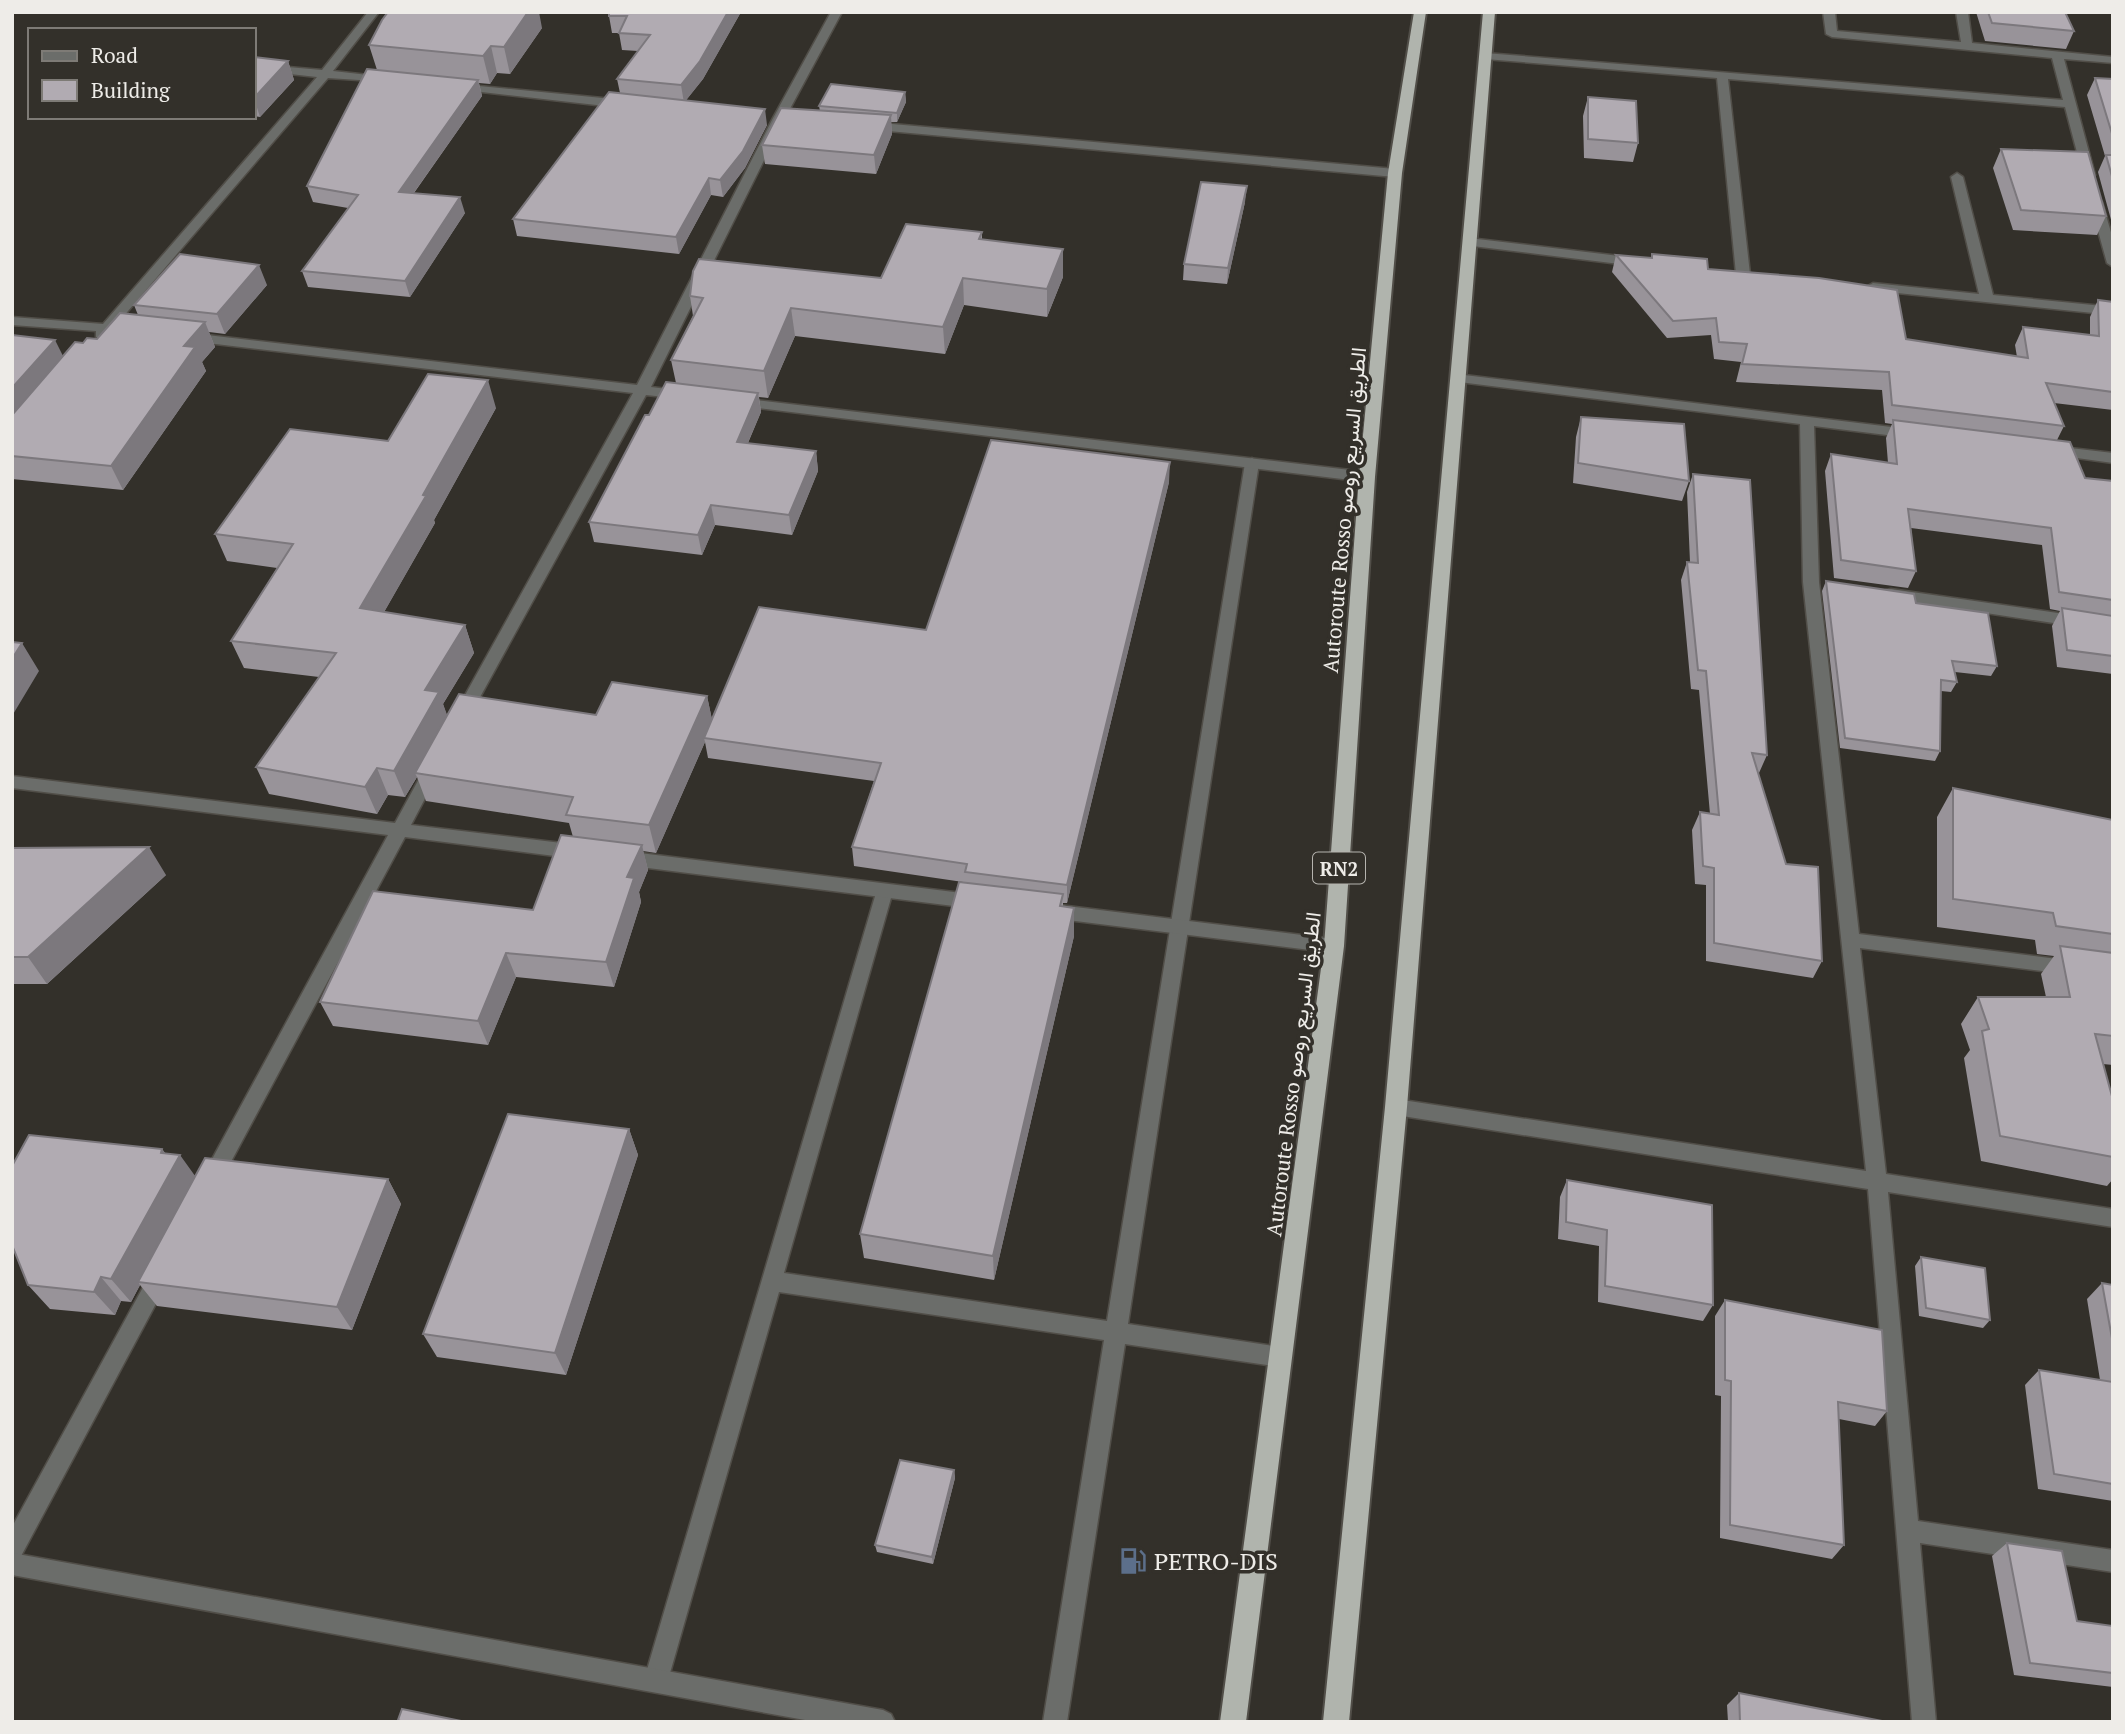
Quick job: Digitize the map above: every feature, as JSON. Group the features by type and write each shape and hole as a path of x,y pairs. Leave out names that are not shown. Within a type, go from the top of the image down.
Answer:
{"highway":[{"name":"Autoroute Rosso الطريق السريع روصو","path":"1233,1722 1334,946 1367,477 1395,173 1420,12"},
{"path":"1336,1722 1396,1107 1489,12"}],"street":[{"path":"89,348 326,74 374,12"},
{"path":"453,732 642,390 837,12"},
{"path":"1829,12 1832,34 2113,60"},
{"path":"1962,12 1967,46"},
{"path":"2057,55 2113,263"},
{"path":"1485,56 2070,104"},
{"path":"256,66 406,82"},
{"path":"1722,75 1743,274"},
{"path":"446,86 634,105"},
{"path":"862,125 1395,173"},
{"path":"1957,177 1987,299"},
{"path":"1469,242 1647,263"},
{"path":"1865,286 2113,311"},
{"path":"12,321 148,332"},
{"path":"175,335 698,397"},
{"path":"1456,378 1926,435"},
{"path":"725,400 1367,477"},
{"path":"1807,421 1818,583 1851,940 1877,1181 1924,1722"},
{"path":"2033,448 2113,458"},
{"path":"1055,1722 1252,463"},
{"path":"1880,592 2113,627"},
{"path":"202,1196 439,757"},
{"path":"12,782 991,904"},
{"path":"656,1680 884,891"},
{"path":"1031,909 1334,946"},
{"path":"1851,940 2113,973"},
{"path":"1396,1107 2113,1218"},
{"path":"12,1550 169,1257"},
{"path":"771,1281 1281,1357"},
{"path":"1906,1530 2113,1561"},
{"path":"12,1564 883,1722"}],"building":[{"path":"388,12 528,12 504,47 491,46 483,56 369,45"},
{"path":"609,12 728,12 700,61 681,85 617,79 650,35 619,33 627,16 609,16"},
{"path":"1988,12 2065,12 2074,31 1992,23"},
{"path":"256,57 288,61 256,96"},
{"path":"367,69 478,80 399,192 460,197 405,281 302,271 358,195 307,186"},
{"path":"2095,78 2113,79 2113,137"},
{"path":"831,84 905,92 897,113 819,106"},
{"path":"609,92 765,109 743,151 720,180 709,178 676,237 513,219"},
{"path":"1588,97 1636,101 1638,143 1588,139"},
{"path":"781,108 891,115 874,155 762,145"},
{"path":"2001,149 2088,152 2106,216 2021,210"},
{"path":"2106,155 2113,155 2113,180"},
{"path":"1201,182 1247,186 1228,268 1184,264"},
{"path":"906,224 982,232 979,239 1063,249 1047,289 963,278 943,327 791,308 764,371 671,360 703,298 690,296 693,271 699,259 881,278"},
{"path":"180,254 259,265 217,314 134,305"},
{"path":"1652,254 1707,259 1708,269 1819,278 1897,290 1906,339 2028,358 2023,327 2099,336 2098,300 2113,302 2113,392 2046,383 2064,426 1892,405 1889,372 1742,364 1747,344 1719,342 1716,318 1673,321 1616,255 1652,258"},
{"path":"120,313 205,322 184,346 195,347 111,466 12,456 12,415 75,342 83,343 87,338 97,339"},
{"path":"12,335 55,340 12,388"},
{"path":"428,374 488,380 423,495 426,496 360,608 465,625 425,690 439,692 394,771 377,768 365,787 256,767 336,653 231,641 293,544 215,534 290,429 388,441"},
{"path":"666,382 758,393 737,442 816,451 789,515 711,505 698,535 589,522 645,415 649,415"},
{"path":"1581,417 1684,424 1689,481 1578,463"},
{"path":"1893,420 2070,442 2085,478 2113,481 2113,600 2059,592 2051,528 1908,509 1916,571 1841,560 1831,454 1897,464"},
{"path":"991,440 1170,462 1067,885 965,872 967,864 852,847 881,763 704,738 759,607 926,630"},
{"path":"1693,474 1750,480 1767,755 1752,753 1786,864 1818,867 1822,961 1714,943 1714,868 1703,866 1700,812 1719,815 1706,671 1698,670 1687,562 1698,563"},
{"path":"1826,581 1914,594 1916,603 1988,613 1997,666 1952,661 1957,682 1941,680 1940,751 1845,738"},
{"path":"2062,608 2113,616 2113,656 2067,650"},
{"path":"12,642 22,643 12,659"},
{"path":"612,682 707,696 649,825 566,815 573,797 415,773 459,694 596,715"},
{"path":"1953,788 2113,820 2113,934 2056,926 2053,913 1953,899"},
{"path":"561,835 642,845 627,877 634,878 606,962 506,953 478,1021 320,1002 373,891 533,910"},
{"path":"149,847 28,957 12,957 12,848"},
{"path":"959,882 1063,894 1060,906 1074,908 993,1256 860,1234"},
{"path":"2060,946 2113,953 2113,1036 2095,1034 2113,1100 2113,1157 2000,1136 1982,1031 1989,1029 1978,997 2070,997"},
{"path":"508,1114 629,1129 555,1353 423,1334"},
{"path":"29,1135 162,1149 161,1153 180,1155 111,1279 101,1277 94,1292 28,1285 12,1245 12,1166"},
{"path":"205,1158 388,1179 337,1307 138,1282"},
{"path":"1567,1180 1712,1205 1713,1305 1605,1286 1607,1230 1566,1222"},
{"path":"1921,1257 1985,1268 1990,1320 1926,1308"},
{"path":"2102,1283 2113,1285 2113,1344"},
{"path":"1725,1300 1882,1330 1887,1411 1838,1402 1844,1545 1730,1525 1731,1381 1725,1380"},
{"path":"2039,1370 2113,1382 2113,1484 2054,1474"},
{"path":"900,1460 954,1470 932,1557 875,1545"},
{"path":"2007,1543 2062,1551 2077,1621 2113,1626 2113,1673 2030,1663"},
{"path":"1739,1693 1887,1722 1740,1722"},
{"path":"402,1709 466,1722 402,1722 398,1720"}],"place":[{"name":"PETRO-DIS","path":"1133,1561"}]}
